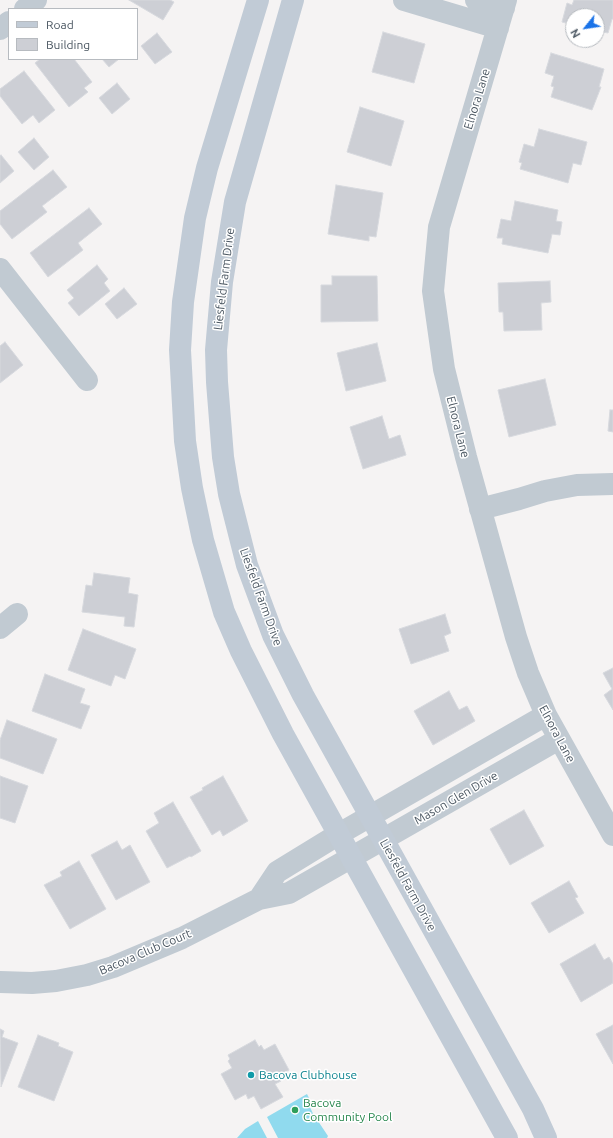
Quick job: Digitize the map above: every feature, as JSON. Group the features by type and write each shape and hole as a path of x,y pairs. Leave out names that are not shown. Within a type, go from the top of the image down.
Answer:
{"street":[{"path":"26,8 36,0"},
{"path":"258,0 216,139 195,218 183,302 181,344 184,441 203,540 224,612 241,651 283,734 507,1138"},
{"name":"Liesfeld Farm Drive","path":"293,0 234,202 222,282 216,350 217,382 221,433 229,494 247,566 273,635 303,695 533,1109 546,1138"},
{"path":"404,0 503,12"},
{"path":"476,0 503,12"},
{"name":"Elnora Lane","path":"503,12 439,227 433,291 444,369 466,457 516,637 528,673 546,715 613,835"},
{"path":"0,29 8,23"},
{"path":"0,269 87,380"},
{"path":"480,509 519,500 545,491 577,485 613,484"},
{"path":"0,628 16,614"},
{"path":"338,834 546,715"},
{"name":"Mason Glen Drive","path":"351,857 559,739"},
{"name":"Bacova Club Court","path":"259,899 277,872 338,834"},
{"name":"Bacova Club Court","path":"0,982 32,983 56,981 87,975 113,967 182,938 259,899 288,894 351,857"}],"water":[{"name":"Bacova Community Pool","path":"307,1094 311,1102 308,1103 316,1120 328,1136 327,1138 278,1138 267,1117"},
{"path":"258,1121 267,1138 237,1138 245,1129"}],"building":[{"path":"129,0 170,0 174,2 163,20"},
{"path":"574,0 613,0 613,19 608,33 605,32 605,8 566,8 567,3 572,5"},
{"path":"565,11 565,23 562,22"},
{"path":"383,32 425,44 414,83 372,72"},
{"path":"157,33 172,52 155,64 141,46"},
{"path":"551,53 604,69 599,87 601,87 592,110 551,97 554,87 551,86 554,76 545,73"},
{"path":"39,60 75,60 92,82 84,88 88,92 69,107 35,63"},
{"path":"103,60 118,60 109,67"},
{"path":"24,71 55,110 39,123 33,115 22,124 0,96 0,89"},
{"path":"117,83 130,99 112,114 99,98"},
{"path":"360,107 404,121 391,166 347,152"},
{"path":"539,129 587,142 581,165 573,163 568,183 520,169 522,163 519,162 524,144 534,147"},
{"path":"34,138 49,157 34,170 18,152"},
{"path":"1,155 14,171 0,183 0,156"},
{"path":"53,170 67,187 42,206 47,212 12,239 0,224 0,211"},
{"path":"336,185 383,193 376,237 369,236 369,241 328,234"},
{"path":"515,201 558,210 556,221 562,222 560,235 552,234 548,253 502,244 503,238 497,238 501,219 511,221"},
{"path":"89,208 102,224 78,243 83,250 48,277 30,253"},
{"path":"97,265 108,279 104,283 110,291 79,316 68,303 74,298 67,290"},
{"path":"332,276 377,276 378,321 321,322 321,285 332,285"},
{"path":"550,281 551,302 541,303 542,330 504,331 503,312 499,312 498,283"},
{"path":"124,288 137,304 117,319 105,304"},
{"path":"5,342 23,365 0,383 0,346"},
{"path":"377,343 386,381 346,391 337,353"},
{"path":"545,379 556,425 509,437 498,390"},
{"path":"610,410 613,410 613,432 608,431"},
{"path":"382,416 389,439 400,435 406,455 363,469 350,427"},
{"path":"94,573 130,578 128,593 138,595 134,627 124,626 125,617 82,612 86,585 92,586"},
{"path":"445,614 451,633 444,636 449,651 411,664 399,629"},
{"path":"83,629 136,649 125,679 115,675 111,686 68,670"},
{"path":"613,668 613,710 604,695 612,689 603,673"},
{"path":"45,674 85,689 80,703 90,706 81,729 32,711"},
{"path":"449,691 459,710 467,706 475,721 433,745 414,711"},
{"path":"7,720 57,739 43,774 0,758 0,740"},
{"path":"0,776 28,786 15,823 0,818"},
{"path":"223,776 248,821 223,836 220,830 212,835 190,797"},
{"path":"173,802 201,851 167,868 146,831 159,823 154,813"},
{"path":"524,810 544,846 510,865 490,829"},
{"path":"117,841 122,850 130,845 150,882 116,900 91,855"},
{"path":"79,861 106,909 70,929 44,885 62,876 60,872"},
{"path":"569,881 578,897 575,898 584,913 549,933 531,903"},
{"path":"595,944 604,960 609,957 613,964 613,983 581,1002 560,964"},
{"path":"613,1025 613,1064 596,1034"},
{"path":"0,1029 4,1031 2,1037 18,1043 1,1087"},
{"path":"38,1035 59,1043 58,1046 73,1052 54,1101 18,1087"},
{"name":"Bacova Clubhouse","path":"255,1040 259,1047 261,1045 264,1050 275,1044 289,1070 278,1076 281,1081 275,1084 283,1097 261,1109 254,1096 248,1099 246,1094 235,1100 221,1074 232,1068 228,1061 230,1059 228,1055"}],"place":[{"name":"Bacova Clubhouse","path":"251,1075"},
{"name":"Bacova Community Pool","path":"295,1110"}]}
